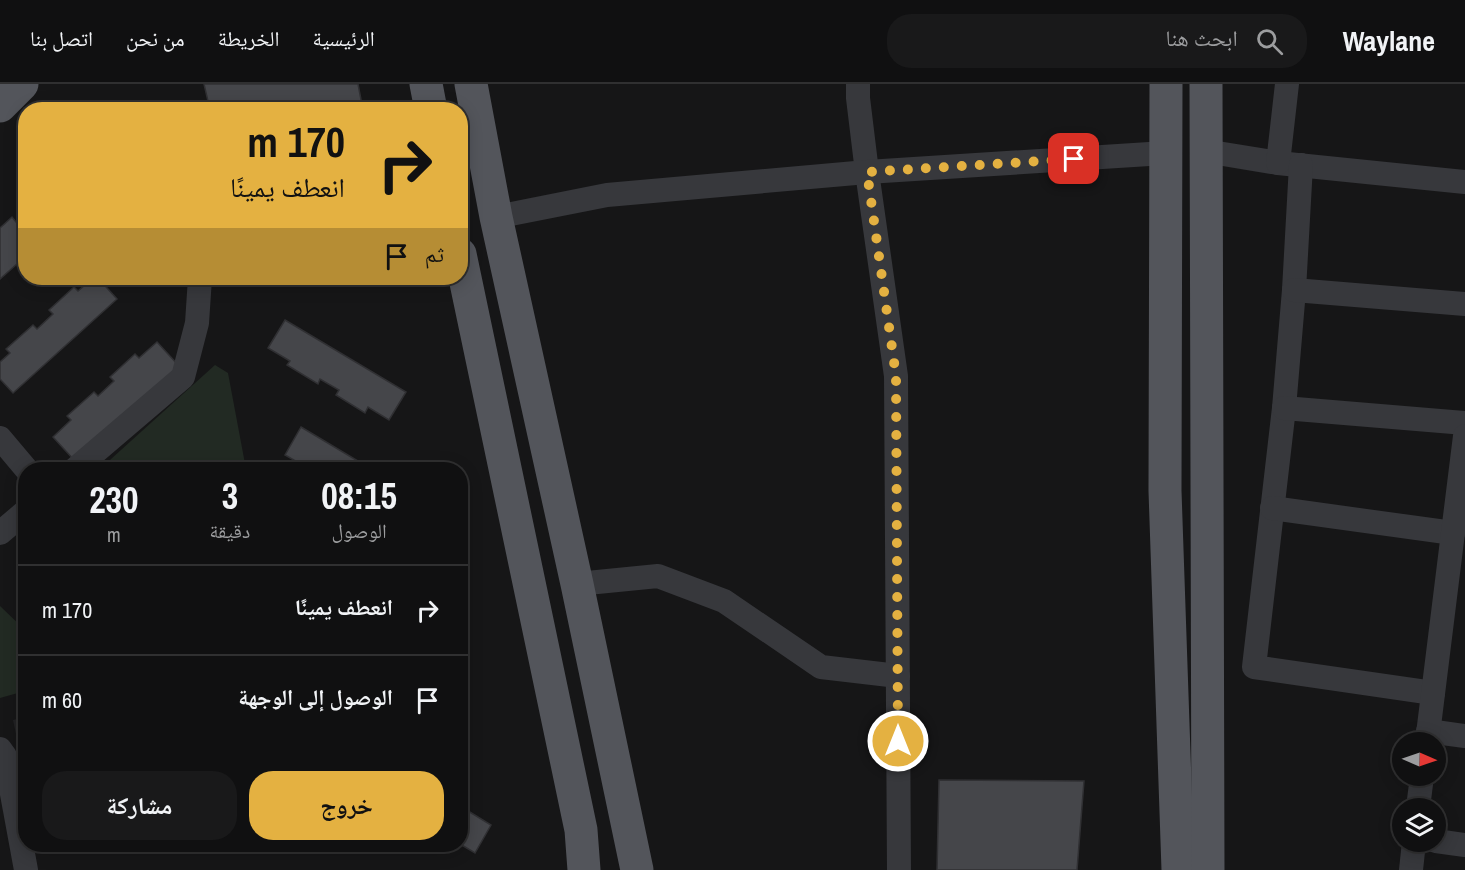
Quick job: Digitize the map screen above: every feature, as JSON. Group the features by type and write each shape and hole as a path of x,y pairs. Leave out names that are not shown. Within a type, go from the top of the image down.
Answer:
{"main road":[{"path":"0,106 22,84"},
{"path":"426,84 429,102"},
{"path":"471,84 496,217 637,870"},
{"path":"1166,84 1165,491 1178,870"},
{"path":"1206,84 1208,870"},
{"path":"467,285 581,830 584,870"}],"street":[{"path":"858,84 867,172 896,376 899,870"},
{"path":"1287,84 1294,290 1284,408 1254,667 1433,693"},
{"path":"1205,151 1289,164 1465,182"},
{"path":"496,217 607,195 867,172 1166,153"},
{"path":"83,462 183,377 197,323 200,285"},
{"path":"1294,290 1465,304"},
{"path":"1284,408 1465,423"},
{"path":"1428,732 1463,468 1465,436"},
{"path":"0,438 20,462"},
{"path":"1272,508 1453,533"},
{"path":"0,532 18,517"},
{"path":"577,584 658,576 724,601 821,667 898,676"},
{"path":"1446,736 1465,736"},
{"path":"0,749 5,756 18,827"},
{"path":"1446,842 1465,845"},
{"path":"23,852 26,870"},
{"path":"1411,870 1413,852"}],"shaded area":[{"path":"215,365 228,373 245,462 108,462"},
{"path":"0,606 18,623 18,693 0,698"},
{"path":"18,719 18,743 13,720"},
{"path":"169,852 252,852 181,853"}],"building":[{"path":"204,84 358,84 361,102 208,102"},
{"path":"12,217 16,222 18,220 18,263 0,279 0,228"},
{"path":"85,285 104,285 117,299 13,393 0,379 0,362 10,353 6,349 33,325 37,329 53,314 49,310 74,287 78,291"},
{"path":"285,320 406,392 389,420 368,407 365,413 336,395 339,390 320,379 318,384 287,365 290,361 268,348"},
{"path":"157,342 179,366 75,461 53,437 71,420 67,416 94,392 98,396 114,381 110,377 135,354 139,358"},
{"path":"301,427 360,462 297,462 285,455"},
{"path":"939,780 1084,781 1077,870 937,870"},
{"path":"468,811 491,825 475,853 468,849"}],"route":[{"path":"898,741 896,376 867,172 1074,159"}]}
